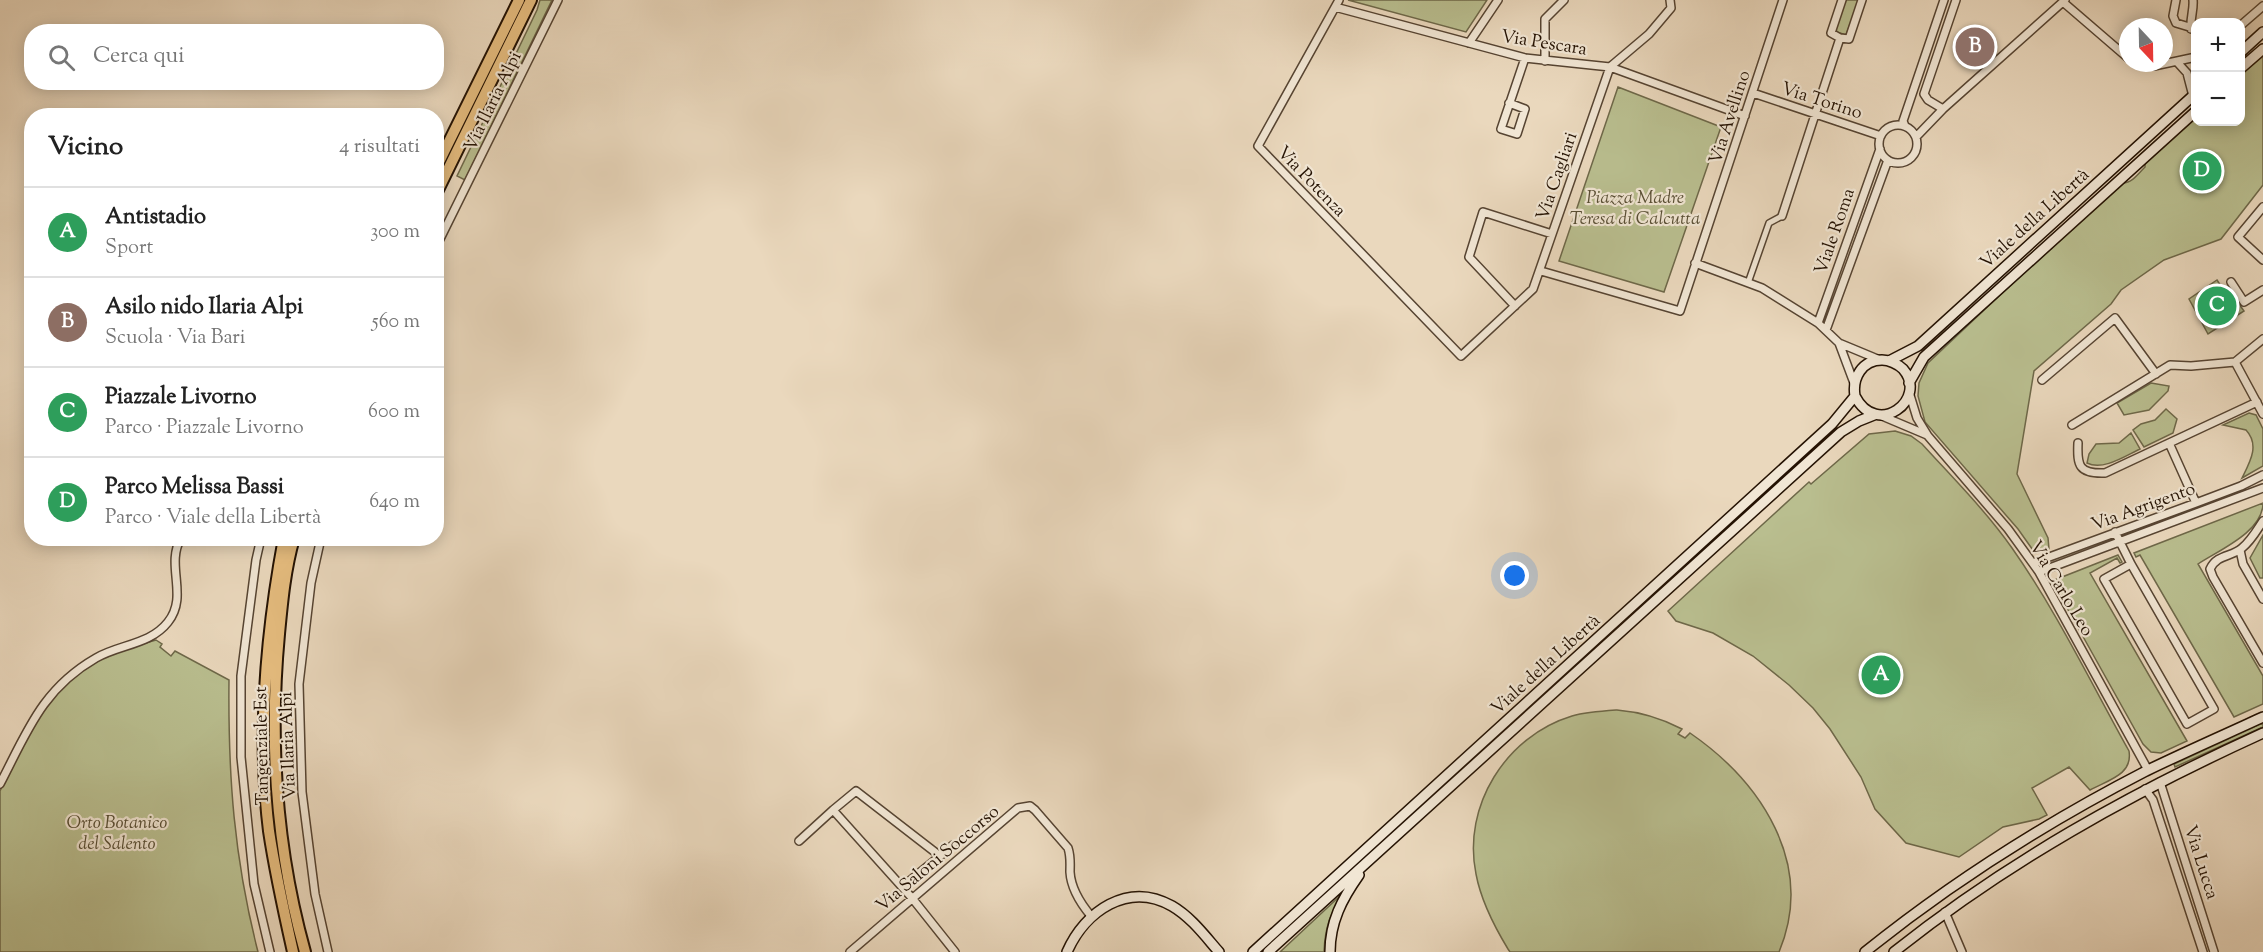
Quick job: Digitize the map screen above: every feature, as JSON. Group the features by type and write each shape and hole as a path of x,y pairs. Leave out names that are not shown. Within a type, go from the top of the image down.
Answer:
{"highway":[{"path":"444,152 519,0"},
{"path":"444,178 531,0"},
{"name":"Tangenziale Est","path":"282,546 267,647 264,751 269,830 293,952"},
{"name":"Tangenziale Est","path":"293,546 282,604 278,646 274,700 275,761 279,825 292,902 304,952"}],"main road":[{"path":"2245,48 2263,32"},
{"path":"2245,65 2263,49"},
{"name":"Viale della Libertà","path":"1854,383 1864,367 1885,361 1918,346 2191,97"},
{"name":"Viale della Libertà","path":"1268,952 1841,432 1859,421 1878,415 1892,414 1900,409 1906,401 1909,387 1924,357 2191,116"},
{"path":"1885,361 1902,369 1909,387"},
{"path":"1854,383 1855,396 1866,411 1878,415"},
{"name":"Viale della Libertà","path":"1253,952 1832,424 1855,396"},
{"path":"1865,952 1937,898 2052,823 2148,770 2263,717"},
{"path":"1893,952 1946,912 2052,841 2145,789 2263,733"},
{"path":"1330,952 1331,934 1339,909 1372,858"},
{"path":"1067,952 1077,932 1091,916 1106,906 1119,901 1148,898 1161,901 1187,917 1219,952"},
{"path":"1937,898 1946,912"},
{"path":"1072,952 1077,932"}],"street":[{"name":"Via Ilaria Alpi","path":"444,231 558,0"},
{"path":"1469,43 1498,0"},
{"path":"1545,61 1545,19 1564,0"},
{"name":"Via Cagliari","path":"1461,356 1533,289 1610,68 1649,34 1671,8 1670,0"},
{"name":"Via Avellino","path":"1541,271 1680,311 1782,0"},
{"path":"1842,0 1831,33 1840,38 1849,39 1862,0"},
{"path":"1880,149 1888,160 1900,163 1910,159 1917,149 1916,137 1905,126 1903,120 1944,0"},
{"path":"1943,109 1928,100 1924,94 1956,0"},
{"path":"2176,0 2173,16 2176,23 2191,28"},
{"path":"2191,22 2193,0"},
{"path":"1916,137 1943,109 2064,1 2119,50"},
{"name":"Via Pescara","path":"1337,4 1525,58 1610,68 1745,116"},
{"name":"Via Potenza","path":"1337,4 1258,146 1461,356"},
{"path":"2245,22 2263,6"},
{"path":"1749,283 1769,223 1782,216 1840,38"},
{"path":"1509,103 1525,109 1517,134 1501,129 1509,103 1525,58"},
{"path":"2173,63 2191,58"},
{"path":"2177,62 2187,73 2191,83"},
{"name":"Via Torino","path":"1753,93 1881,136"},
{"path":"1881,136 1891,126 1905,126"},
{"name":"Viale Roma","path":"1818,323 1880,149 1881,136"},
{"name":"Viale Roma","path":"1826,330 1888,160"},
{"path":"2263,207 2238,237 2263,261"},
{"path":"1515,306 1469,257 1483,212 1552,234"},
{"path":"1695,263 1762,288 1818,323 1839,343 1885,361"},
{"path":"2231,282 2244,302 2263,290"},
{"path":"2042,380 2115,318 2156,374"},
{"path":"2072,425 2170,365 2191,366 2235,362 2263,339"},
{"path":"1839,343 1854,383"},
{"path":"2235,362 2263,414"},
{"name":"Via Carlo Leo","path":"1909,387 1917,418 1928,436 2008,529 2039,572 2148,770"},
{"path":"2078,443 2078,463 2083,470 2093,474 2105,473 2257,402"},
{"name":"Via Carlo Leo","path":"1878,415 1928,436"},
{"path":"2169,443 2196,503"},
{"name":"Via Agrigento","path":"2032,563 2241,486 2263,475"},
{"name":"Via Agrigento","path":"2039,572 2263,488"},
{"path":"2263,521 2240,550 2229,553 2213,563 2210,569 2263,663"},
{"path":"2115,532 2214,709 2187,724 2104,579 2131,564"},
{"path":"0,784 38,709 51,694 76,671 94,659 110,650 146,640 168,623 175,612 178,600 175,555 177,546"},
{"path":"259,546 242,676 241,757 254,884 270,952"},
{"name":"Via Ilaria Alpi","path":"319,546 311,583 299,684 302,792 315,894 328,952"},
{"path":"2240,550 2243,564 2263,599"},
{"name":"Via Lucca","path":"2160,782 2214,952"},
{"name":"Via Lucca","path":"2145,789 2154,800 2203,952"},
{"path":"799,841 856,791 939,856"},
{"name":"Via Saloni Soccorso","path":"850,952 1018,808 1030,807 1035,810 1068,848 1071,880 1080,902 1091,916"},
{"path":"833,810 912,898 955,952"},
{"path":"902,887 953,845"},
{"path":"1946,912 1962,952"}],"green space":[{"path":"540,0 552,0 465,180 457,176"},
{"path":"1348,0 1487,0 1466,32"},
{"path":"1845,0 1859,0 1846,35 1837,32 1836,29"},
{"path":"2263,55 2263,185 2221,239 2164,260 2121,290 2111,304 2034,371 2017,474 2048,538 2049,549 2035,553 2018,529 1925,422 1918,396 1919,383 1928,363 2123,183 2135,177 2145,167 2145,162 2191,120 2191,126 2245,126 2245,71"},
{"name":"Piazza Madre Teresa di Calcutta","path":"1618,87 1721,127 1664,292 1559,261"},
{"path":"2217,280 2231,302 2236,300 2244,311 2208,334 2189,299"},
{"path":"2151,383 2169,386 2168,391 2149,410 2124,415 2117,403"},
{"path":"2166,409 2177,419 2173,433 2144,447 2133,430 2141,424 2155,420"},
{"path":"2249,413 2256,415 2263,429 2263,466 2242,478 2252,454 2250,436 2246,430 2223,425"},
{"path":"1895,431 1911,436 1922,444 2002,534 2059,622 2129,751 2127,766 2118,776 2090,790 2069,767 2032,788 2047,815 2003,827 1959,857 1906,843 1875,809 1861,777 1830,729 1813,708 1753,656 1713,633 1676,621 1668,611 1809,482 1811,484 1869,434"},
{"path":"2131,433 2140,449 2107,464 2087,463 2089,454 2096,444 2119,443"},
{"path":"2263,503 2256,523 2248,531 2198,564 2263,676 2263,704 2234,717 2140,555 2136,557 2134,553"},
{"path":"2263,535 2263,578 2260,578 2250,558"},
{"path":"2118,555 2122,562 2120,563 2117,558 2090,573 2187,741 2161,753 2151,752 2143,744 2052,581"},
{"name":"Orto Botanico del Salento","path":"156,640 162,644 160,647 171,656 175,651 229,680 234,817 243,883 258,952 0,952 0,791 29,732 57,691 85,668 114,652"},
{"path":"1617,710 1643,714 1666,722 1682,729 1678,734 1685,738 1690,733 1716,753 1759,801 1775,828 1786,857 1791,888 1789,919 1779,952 1510,952 1489,913 1476,874 1473,849 1476,823 1483,799 1494,777 1509,757 1527,740 1548,726 1572,716"},
{"path":"2263,723 2263,727 2175,767 2174,764"},
{"path":"1342,894 1329,922 1324,952 1280,952"}],"place":[{"name":"Asilo nido Ilaria Alpi","path":"1975,47"},
{"name":"Parco Melissa Bassi","path":"2202,171"},
{"name":"Piazzale Livorno","path":"2217,306"},
{"name":"Antistadio","path":"1881,675"}]}
